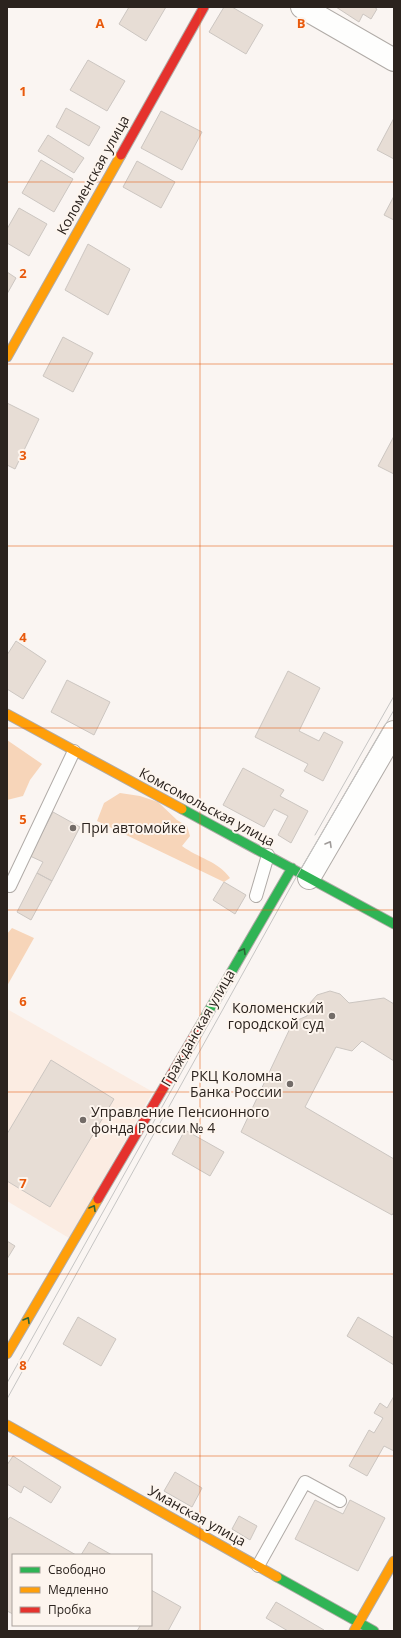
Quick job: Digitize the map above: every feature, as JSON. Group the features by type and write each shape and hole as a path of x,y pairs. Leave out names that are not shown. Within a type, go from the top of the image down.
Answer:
{"street":[{"name":"Коломенская улица","path":"7,357 204,7"},
{"path":"302,7 394,60"},
{"name":"Комсомольская улица","path":"7,714 394,924"},
{"name":"Гражданская улица","path":"7,1354 300,873 394,732"},
{"name":"Уманская улица","path":"7,1425 258,1566 357,1627 374,1631"},
{"path":"357,1627 394,1562"}],"lane":[{"path":"7,884 10,886 74,751"},
{"path":"256,896 268,856"},
{"path":"258,1566 305,1482 340,1501"}],"shaded area":[{"path":"7,740 42,764 30,780 23,796 7,800"},
{"path":"120,793 140,796 158,802 177,820 187,826 190,836 182,846 220,868 230,878 224,882 97,821 104,803"},
{"path":"12,928 34,938 7,986 7,934"},
{"path":"7,1009 153,1092 69,1238 7,1201"}],"building":[{"path":"129,7 166,7 146,41 119,24"},
{"path":"224,7 232,7 263,25 246,54 209,32"},
{"path":"336,7 374,7 377,9 371,19 363,14 359,22"},
{"path":"88,60 125,81 107,111 70,90"},
{"path":"66,108 100,127 89,146 56,127"},
{"path":"161,111 202,132 182,170 141,148"},
{"path":"394,118 394,159 377,150"},
{"path":"48,135 84,158 74,173 38,151"},
{"path":"41,160 73,179 54,212 22,193"},
{"path":"137,161 175,182 161,208 123,187"},
{"path":"394,196 394,220 384,215"},
{"path":"19,208 47,224 29,256 7,243 7,229"},
{"path":"88,244 130,269 108,315 65,290"},
{"path":"7,272 16,278 7,294"},
{"path":"63,337 93,353 73,392 43,376"},
{"path":"7,403 39,419 15,469 7,465"},
{"path":"394,436 394,474 378,466"},
{"path":"16,641 46,661 23,699 7,689 7,655"},
{"path":"288,671 320,688 299,731 319,741 324,732 343,742 323,781 304,771 308,764 255,737"},
{"path":"67,680 110,702 94,735 51,712"},
{"path":"243,768 284,790 280,796 308,811 291,843 278,835 288,816 274,809 264,827 223,805"},
{"path":"53,812 80,827 52,881 37,873 43,862 30,856"},
{"path":"37,873 52,881 31,920 17,912"},
{"path":"224,882 246,895 235,914 213,900"},
{"name":"РКЦ Коломна Банка России","path":"330,991 340,994 349,1003 384,998 394,1004 394,1061 362,1041 352,1051 336,1047 305,1107 394,1159 394,1212 392,1215 241,1132 293,1022 307,1016 310,1003 317,995"},
{"path":"51,1060 114,1099 50,1207 7,1181 7,1134"},
{"path":"185,1130 224,1152 210,1176 172,1154"},
{"path":"7,1241 15,1246 7,1259"},
{"path":"78,1317 116,1339 101,1366 63,1344"},
{"path":"358,1317 394,1338 394,1365 347,1336"},
{"path":"394,1396 394,1451 384,1446 367,1476 349,1466 369,1430 374,1433 383,1418 374,1413 380,1403 387,1408"},
{"path":"13,1456 61,1487 51,1503 24,1486 21,1493 7,1484 7,1465"},
{"path":"175,1472 202,1488 192,1507 164,1491"},
{"path":"315,1500 343,1514 350,1500 385,1518 358,1571 295,1539"},
{"path":"239,1516 257,1526 250,1540 232,1529"},
{"path":"10,1517 74,1554 12,1554 12,1614 7,1611 7,1521"},
{"path":"89,1542 110,1554 82,1554"},
{"path":"152,1591 181,1607 168,1631 137,1631 140,1626 152,1626"},
{"path":"276,1602 324,1631 288,1631 266,1618"}],"tram line":[{"path":"315,835 394,696"},
{"path":"7,1399 299,872 394,710"},
{"path":"7,1383 240,968"}],"traffic: fast":[{"path":"182,809 394,924"},
{"path":"197,1031 292,868"},
{"path":"277,1577 374,1631"}],"traffic: slow":[{"path":"7,357 121,155"},
{"path":"7,714 182,809"},
{"path":"7,1354 98,1199"},
{"path":"7,1425 277,1577"},
{"path":"354,1631 394,1561"}],"traffic: jam":[{"path":"121,155 204,7"},
{"path":"98,1199 197,1031"}],"place":[{"name":"При автомойке","path":"73,828"},
{"name":"Коломенский городской суд","path":"332,1016"},
{"name":"РКЦ Коломна Банка России","path":"290,1084"},
{"name":"Управление Пенсионного фонда России № 4","path":"83,1120"}]}
